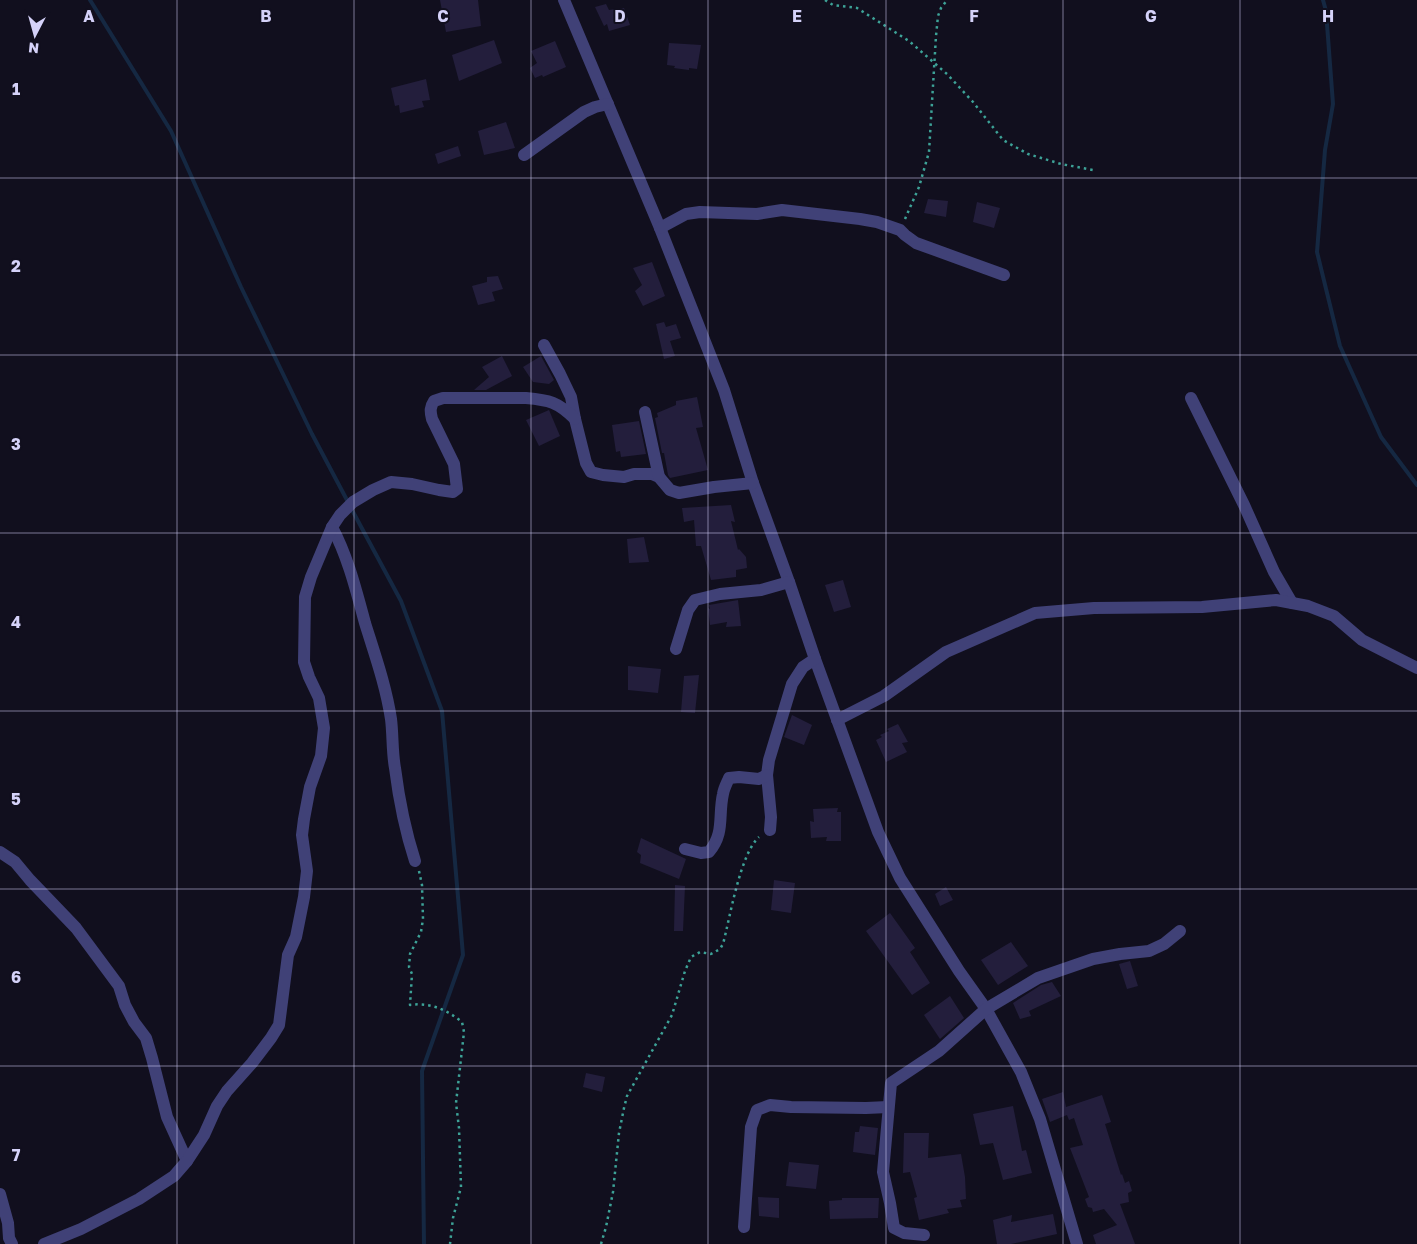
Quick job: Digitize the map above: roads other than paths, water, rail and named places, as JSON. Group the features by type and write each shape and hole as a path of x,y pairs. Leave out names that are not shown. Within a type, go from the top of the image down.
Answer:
{"street":[{"path":"564,0 660,228 724,390 753,483 878,832 900,878 986,1009 1021,1072 1040,1119 1076,1244"},
{"path":"524,155 584,112 608,104"},
{"path":"660,228 686,214 700,212 757,214 782,210 860,219 877,222 900,230 916,243 1004,275"},
{"path":"544,345 571,397 586,463 591,472 624,477 644,473 652,474 659,478 670,490 679,493 753,483"},
{"path":"44,1244 81,1229 140,1199 174,1176 204,1135 217,1106 227,1091 252,1063 279,1025 288,954 296,937 304,897 307,871 302,835 304,819 310,787 321,756 324,728 319,698 304,662 305,597 311,577 332,526 340,515 354,502 373,490 391,482 453,492 457,489 454,464 430,412 434,401 443,398 538,399 554,402 575,419"},
{"path":"1191,398 1244,505 1274,572 1292,603"},
{"path":"645,412 659,478"},
{"path":"332,526 350,569 384,687 391,719 395,768 402,811 416,864"},
{"path":"676,649 688,610 695,600 720,594 761,590 789,582"},
{"path":"837,720 884,696 946,652 1035,613 1094,608 1202,607 1276,600 1308,606 1334,616 1362,640 1417,668"},
{"path":"770,830 771,817 767,775 769,760 792,684 803,667 815,658"},
{"path":"684,849 701,853 709,852 716,844 723,794 729,778 759,779 767,775"},
{"path":"0,852 15,862 76,928 119,986 125,1005 134,1022 146,1038 167,1117 186,1161"},
{"path":"924,1235 904,1233 894,1228 884,1172 891,1083 939,1051 986,1009 1038,978 1094,959 1150,950 1164,944 1180,931"},
{"path":"744,1227 751,1127 757,1110 770,1104 792,1107 888,1107"},
{"path":"0,1194 8,1223 9,1238 12,1244"}],"waterway":[{"path":"90,0 171,131 241,287 312,434 348,502"},
{"path":"1323,0 1326,11 1333,104 1325,150 1317,252 1340,346 1381,437 1417,485"},
{"path":"351,508 401,601 442,711 463,955 422,1071 424,1244"}]}
